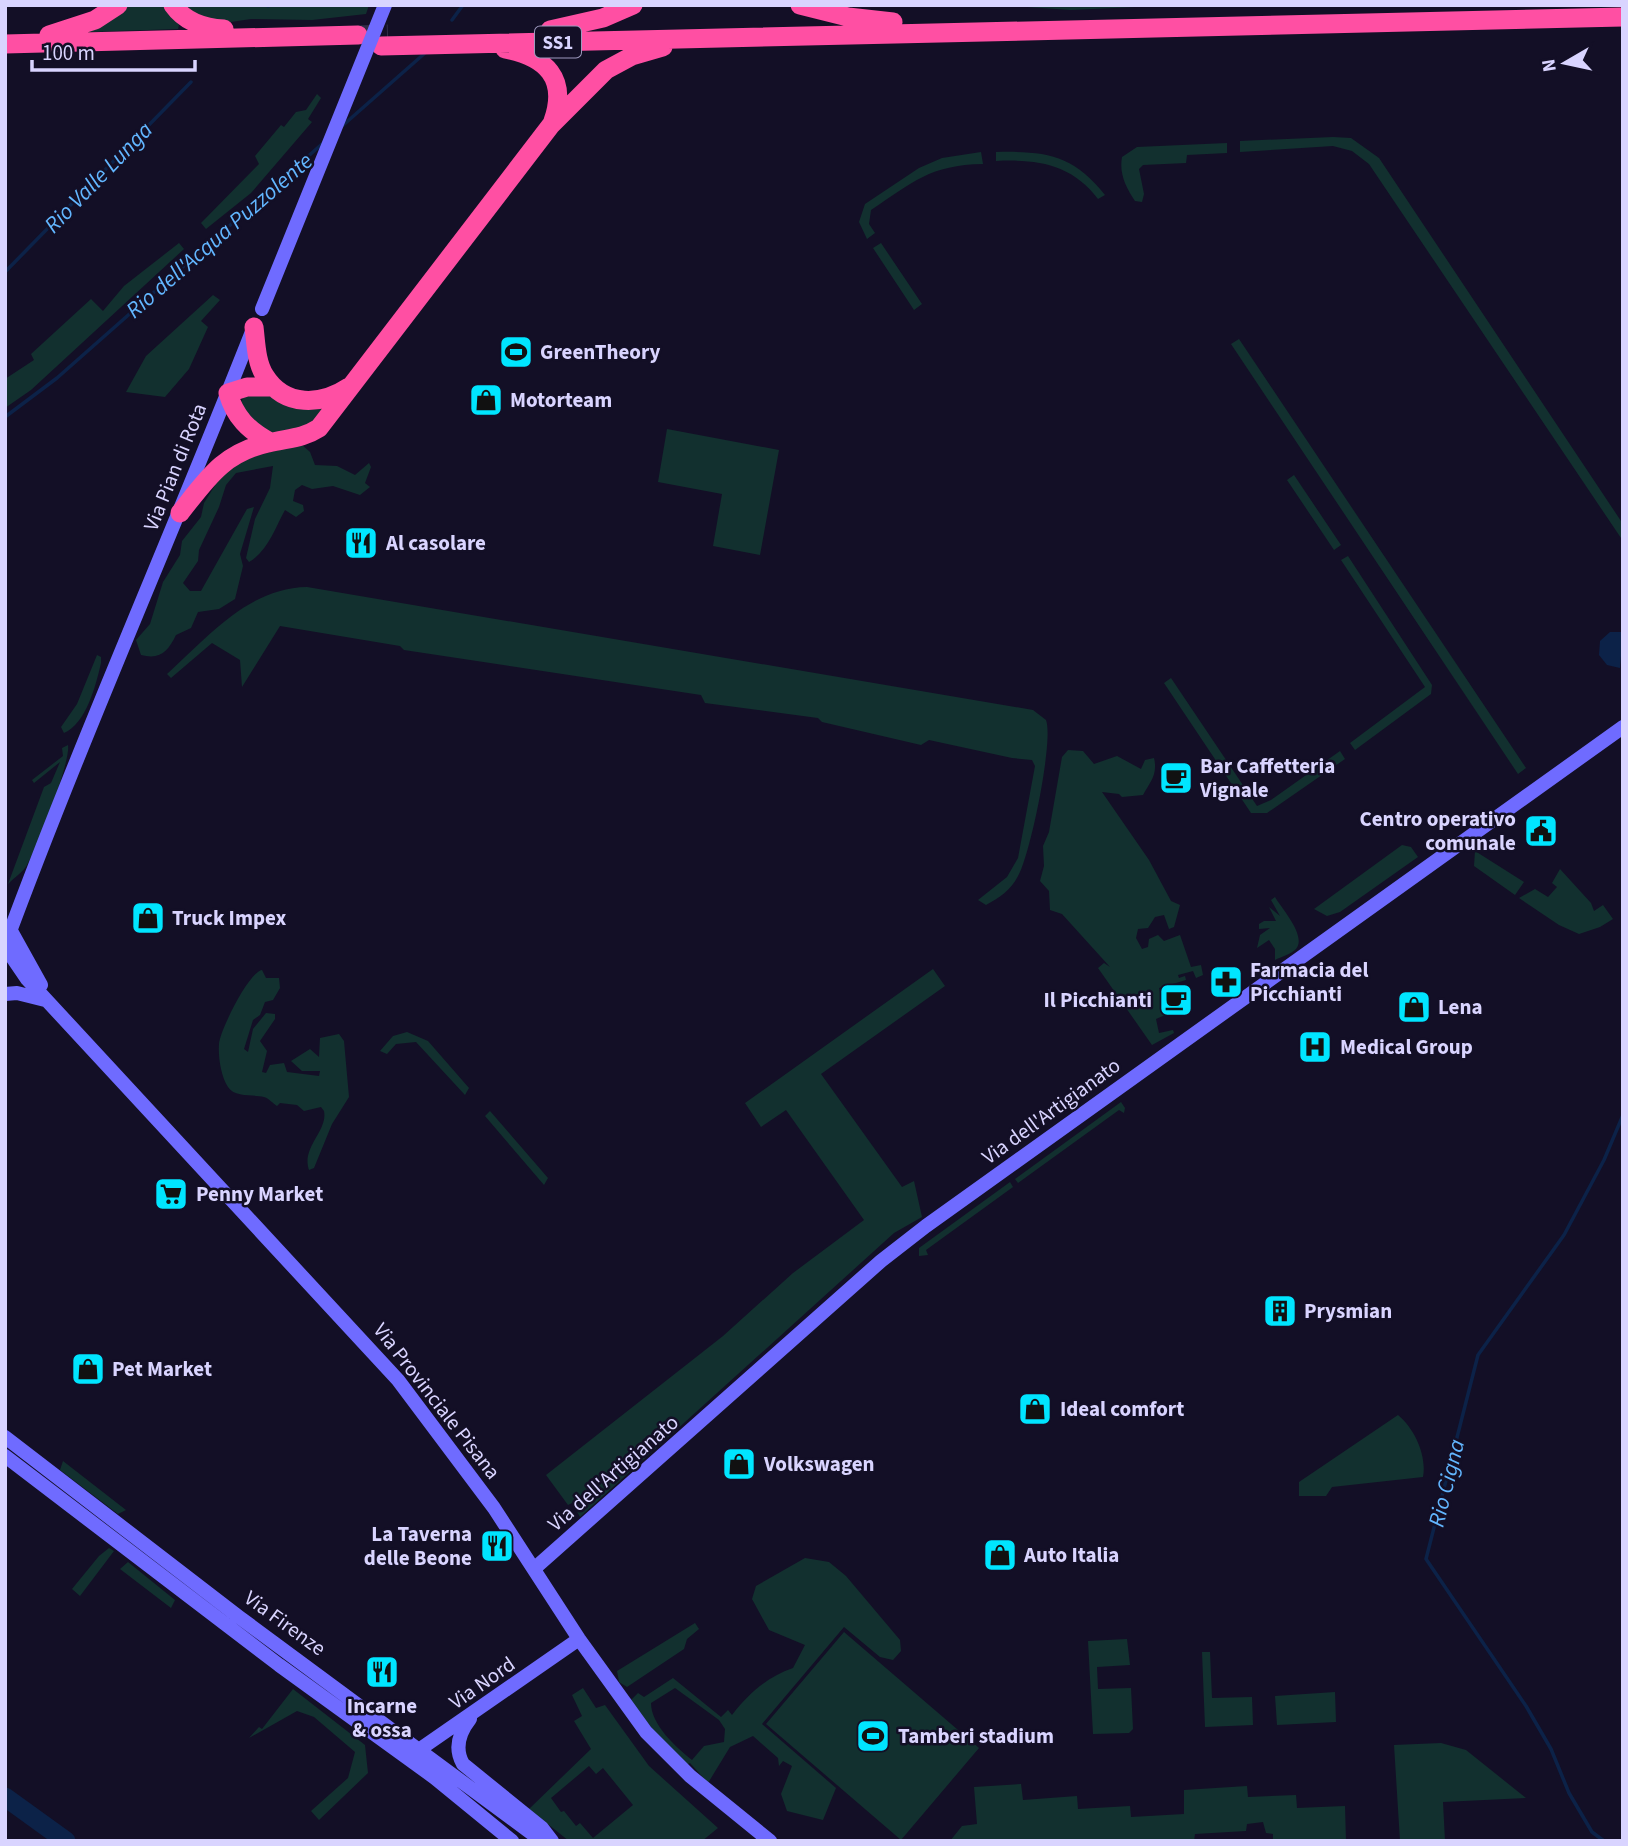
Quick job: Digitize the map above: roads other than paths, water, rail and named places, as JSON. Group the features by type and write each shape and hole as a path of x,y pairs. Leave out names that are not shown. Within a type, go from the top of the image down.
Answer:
{"highway":[{"path":"7,48 95,20 118,5"},
{"path":"7,48 356,41 289,30 209,28 183,17 173,5"},
{"path":"550,30 593,21 633,5"},
{"path":"800,5 848,17 893,22"},
{"name":"SS1","path":"1623,6 550,30 385,40 456,44 1623,17"},
{"path":"7,48 323,35"},
{"path":"180,513 223,462 244,450 270,442 298,439 320,428 551,125 587,85 626,59 664,47 735,38"},
{"path":"456,44 525,54 545,65 554,77 557,90 556,110 551,125"},
{"path":"254,327 260,364 274,387"},
{"path":"270,442 242,422 228,393 247,387 274,387 298,399 315,402 337,395 353,384"}],"street":[{"name":"Via Pian di Rota","path":"8,938 114,665 180,513 385,5"},
{"name":"Via dell'Artigianato","path":"534,1569 881,1262 926,1226 1623,727"},
{"name":"Via Provinciale Pisana","path":"20,905 24,954"},
{"name":"Via Provinciale Pisana","path":"8,938 24,954 50,1002"},
{"name":"Via Provinciale Pisana","path":"8,938 15,963 398,1380 495,1508 579,1639 646,1732 690,1776 769,1841"},
{"name":"Via Provinciale Pisana","path":"5,969 50,1002"},
{"path":"5,994 17,993 50,1002"},
{"name":"Via Firenze","path":"5,1437 414,1754 512,1841"},
{"name":"Via Firenze","path":"5,1456 279,1665 542,1841"},
{"name":"Via Nord","path":"414,1754 579,1639"},
{"path":"473,1715 459,1738 458,1755 463,1764 542,1828 552,1841"}],"water":[{"path":"1610,632 1623,632 1620,668 1607,665 1599,655 1600,641"}],"waterway":[{"name":"Rio dell'Acqua Puzzolente","path":"452,20 463,5"},
{"name":"Rio dell'Acqua Puzzolente","path":"341,127 425,53"},
{"name":"Rio Valle Lunga","path":"5,272 191,82"},
{"name":"Rio dell'Acqua Puzzolente","path":"5,417 57,378 322,144"},
{"name":"Rio Cigna","path":"1604,1841 1592,1832 1569,1793 1551,1749 1526,1706 1426,1559 1478,1355 1564,1235 1604,1160 1623,1115"},
{"path":"5,1797 66,1841"}],"tunnel":[{"path":"358,35 388,34"}],"place":[{"name":"GreenTheory","path":"516,352"},
{"name":"Motorteam","path":"486,400"},
{"name":"Al casolare","path":"361,543"},
{"name":"Bar Caffetteria Vignale","path":"1176,778"},
{"name":"Centro operativo comunale","path":"1541,831"},
{"name":"Truck Impex","path":"148,918"},
{"name":"Farmacia del Picchianti","path":"1226,982"},
{"name":"Il Picchianti","path":"1176,1000"},
{"name":"Lena","path":"1414,1007"},
{"name":"Medical Group","path":"1315,1047"},
{"name":"Penny Market","path":"171,1194"},
{"name":"Prysmian","path":"1280,1311"},
{"name":"Pet Market","path":"88,1369"},
{"name":"Ideal comfort","path":"1035,1409"},
{"name":"Volkswagen","path":"739,1464"},
{"name":"La Taverna delle Beone","path":"497,1546"},
{"name":"Auto Italia","path":"1000,1555"},
{"name":"Incarne & ossa","path":"382,1672"},
{"name":"Tamberi stadium","path":"873,1736"}]}
